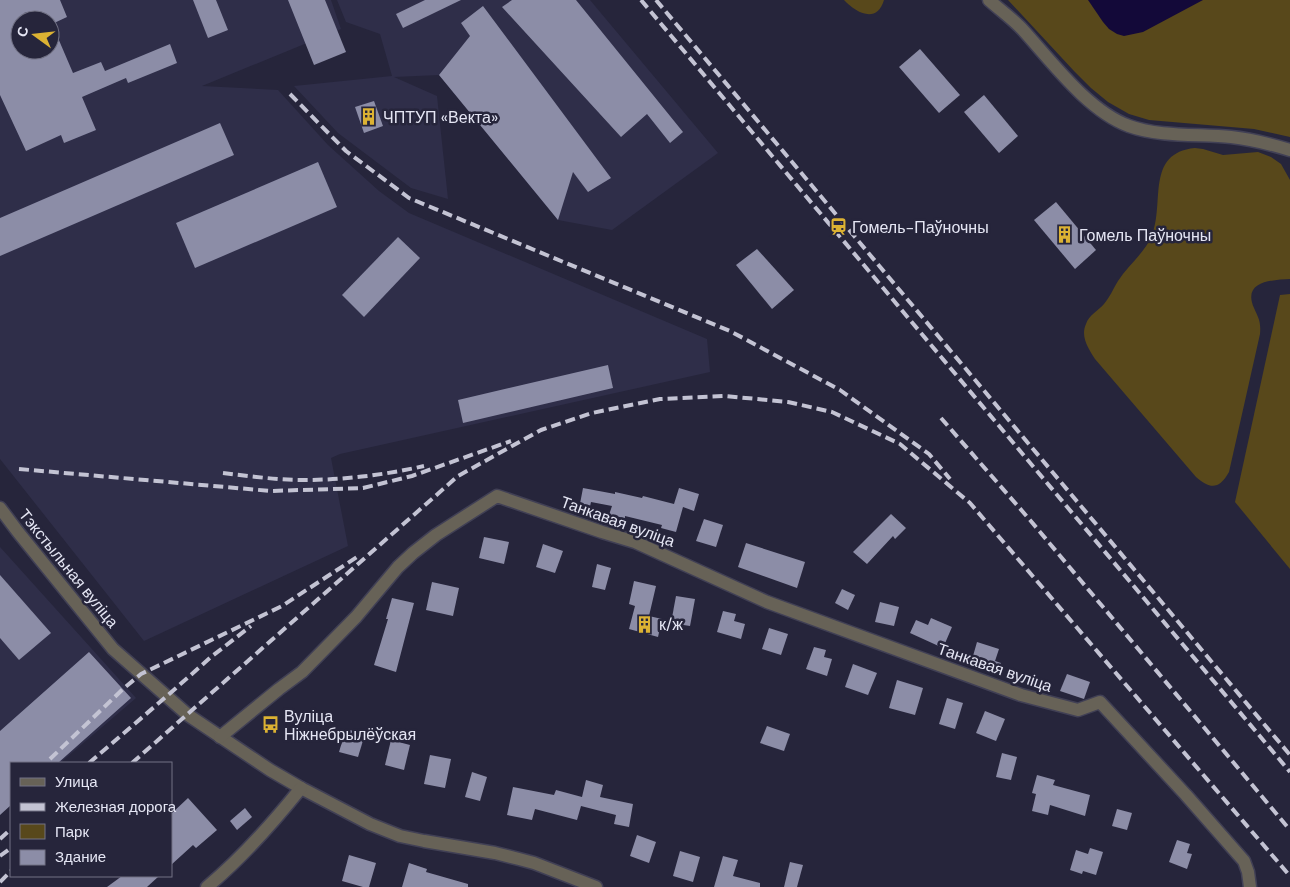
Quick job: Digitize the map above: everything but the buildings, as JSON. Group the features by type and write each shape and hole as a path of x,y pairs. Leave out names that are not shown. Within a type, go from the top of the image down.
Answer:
{"street":[{"path":"989,0 1021,28 1057,69 1094,106 1114,119 1146,131 1231,137 1263,142 1290,150"},
{"name":"Танкавая вуліца","path":"220,737 302,672 356,617 398,567 413,553 436,535 497,496 635,542 767,602 1020,695 1078,710 1100,702 1244,861 1250,887"},
{"name":"Тэкстыльная вуліца","path":"0,508 113,649 188,715 220,737 301,788 370,824 400,836 519,859 596,887"},
{"path":"207,887 256,841 301,788"}],"shaded area":[{"path":"0,0 331,0 341,29 202,86 278,90 328,145 379,191 409,213 707,339 710,372 340,454 331,458 348,546 144,641 0,459"},
{"path":"337,0 590,0 718,153 612,230 558,220 439,75 394,77 437,96 448,199 411,188 338,133 294,86 392,76 380,34 346,22"},
{"path":"1088,0 1203,0 1143,32 1124,36 1109,29"},
{"path":"0,547 136,698 61,762 10,762 10,806 0,814"}],"green space":[{"path":"844,0 884,0 876,12 866,14 854,9"},
{"path":"1008,0 1290,0 1290,137 1254,129 1149,120 1129,114 1108,102 1091,88"},
{"path":"1195,148 1223,155 1258,152 1271,157 1281,164 1290,180 1290,279 1268,281 1255,287 1252,292 1251,299 1259,321 1260,334 1229,472 1222,482 1214,486 1206,484 1196,477 1095,359 1086,343 1084,334 1089,318 1106,301 1122,275 1141,253 1152,235 1156,222 1163,169 1169,159 1179,152"},
{"path":"1290,294 1290,569 1235,502 1280,295"}],"railway":[{"path":"641,0 1290,772"},
{"path":"656,0 1290,755"},
{"path":"290,94 346,151 409,198 730,331 840,390 929,454 950,479"},
{"path":"133,762 458,476 541,430 592,413 660,399 725,396 788,402 832,412 900,444 970,503 1290,876"},
{"path":"941,418 1030,520 1290,830"},
{"path":"19,469 271,491 363,488 412,476 511,441"},
{"path":"223,473 263,478 318,480 364,476 424,466"},
{"path":"50,759 141,674 282,606 360,555"},
{"path":"90,762 211,657 251,626"},
{"path":"0,839 10,830"},
{"path":"0,856 10,849"},
{"path":"0,882 10,872"}],"place":[{"name":"ЧПТУП «Векта»","path":"369,117"},
{"name":"Гомель-Паўночны","path":"838,227"},
{"name":"Гомель Паўночны","path":"1065,235"},
{"name":"к/ж","path":"645,624"},
{"name":"Вуліца Ніжнебрылёўская","path":"270,725"}]}
